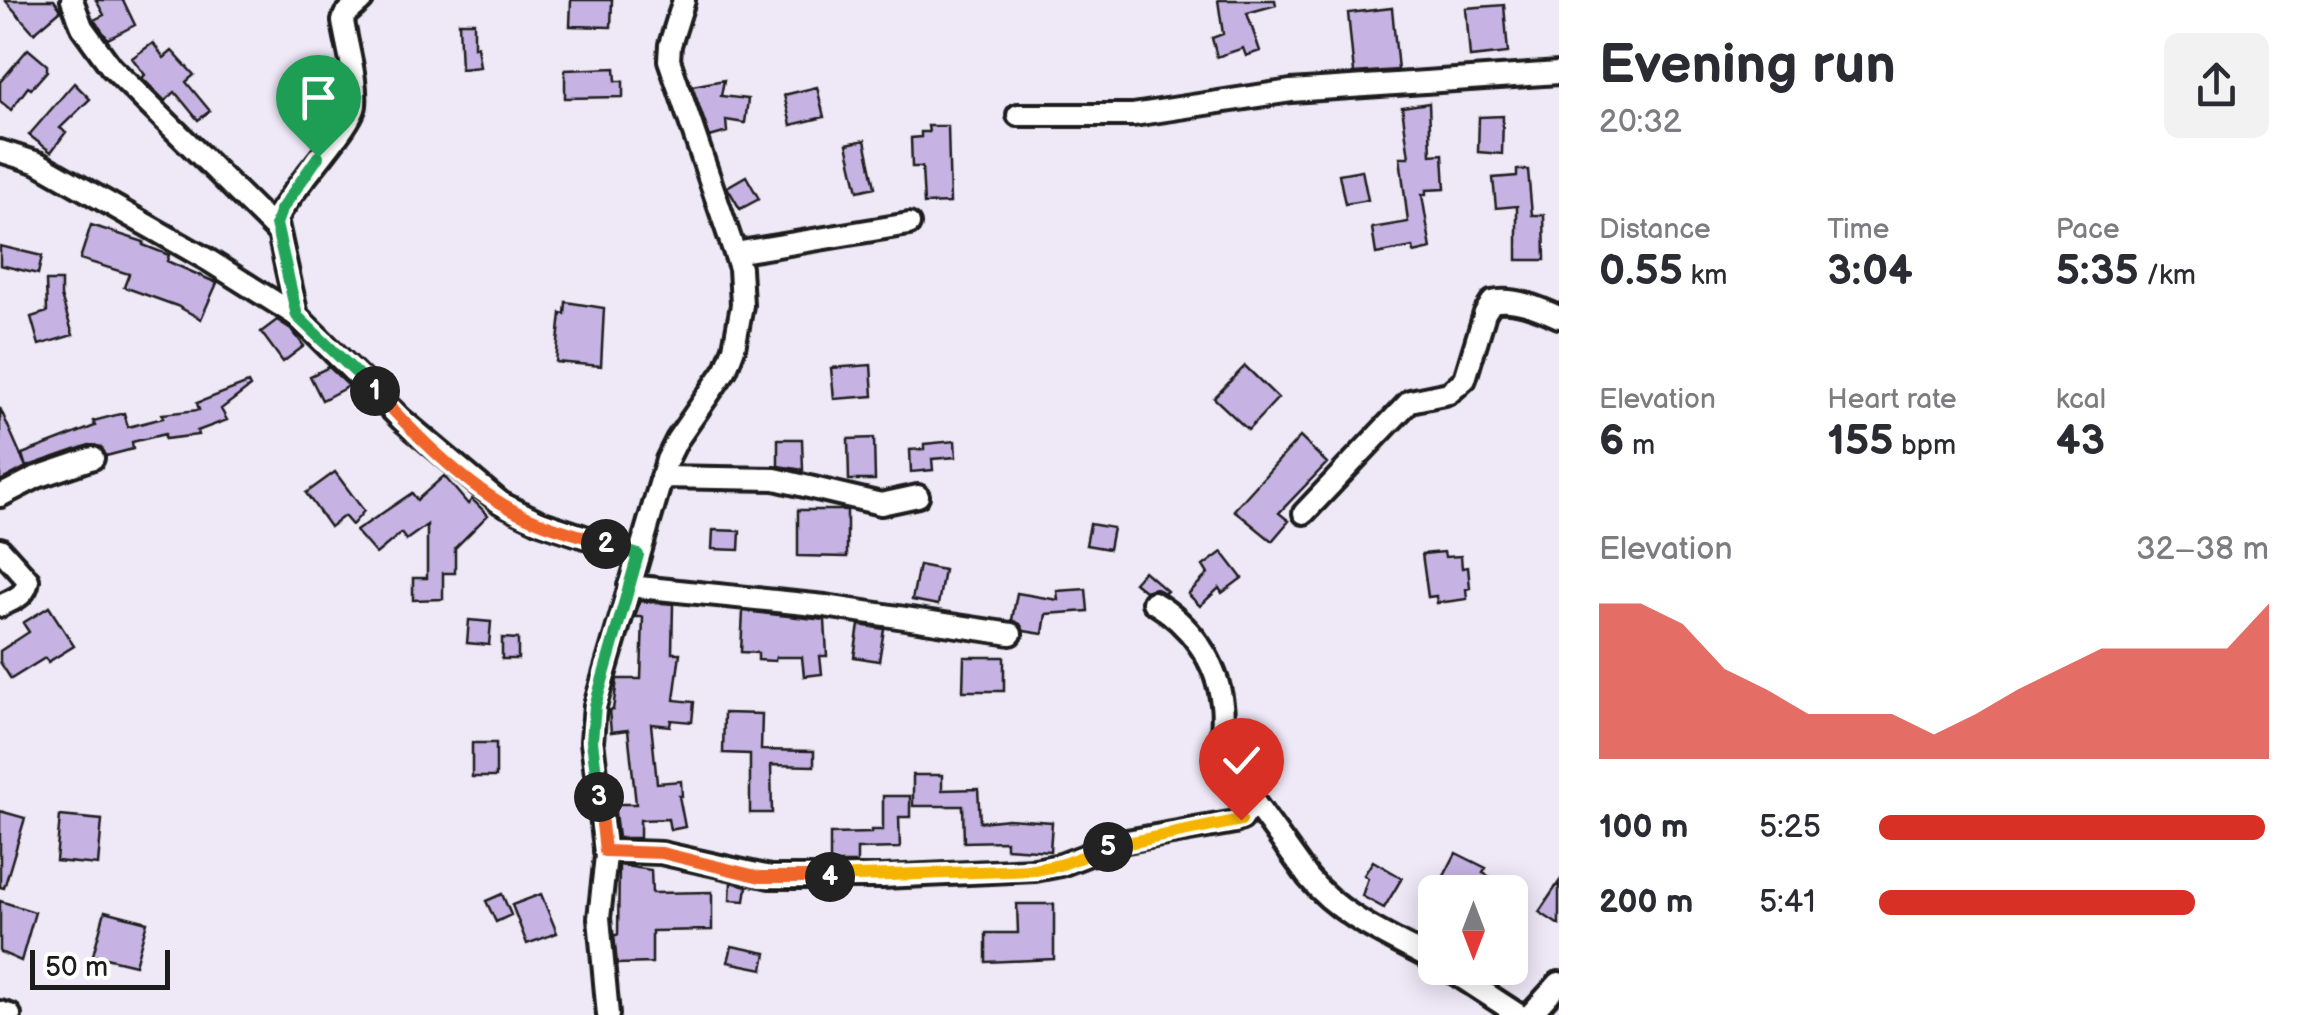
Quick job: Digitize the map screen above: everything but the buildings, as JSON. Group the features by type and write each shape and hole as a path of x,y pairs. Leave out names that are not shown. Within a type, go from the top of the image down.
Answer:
{"street":[{"path":"72,0 82,27 110,67 276,230"},
{"path":"297,316 276,220 293,191 353,115 354,89 343,21 344,15 362,0"},
{"path":"608,1015 600,918 605,851 592,741 598,691 661,477 677,440 720,382 734,348 742,305 742,279 735,253 669,60 684,0"},
{"path":"1018,114 1133,115 1291,91 1559,72"},
{"path":"0,150 38,163 297,316 401,418 490,496 540,522 638,555"},
{"path":"735,253 909,224"},
{"path":"1304,513 1410,402 1449,393 1464,379 1484,313 1492,302 1504,300 1534,306 1559,316"},
{"path":"0,496 37,477 93,458"},
{"path":"661,477 775,479 881,504 918,496"},
{"path":"0,549 28,580 27,590 21,596 0,606"},
{"path":"629,586 825,606 1010,634"},
{"path":"1153,602 1184,622 1210,664 1222,704 1222,756 1253,804 1322,895 1418,952"},
{"path":"605,851 662,853 770,877 1035,870 1121,842 1241,820 1253,804"},
{"path":"1530,1015 1559,983"},
{"path":"1473,985 1519,1015"},
{"path":"0,1012 10,1015"}],"route":[{"path":"318,157 276,220 297,316 401,418 490,496 540,522 638,555 595,706 592,741 605,851 662,853 770,877 1035,870 1048,869 1121,842 1241,820"}]}
